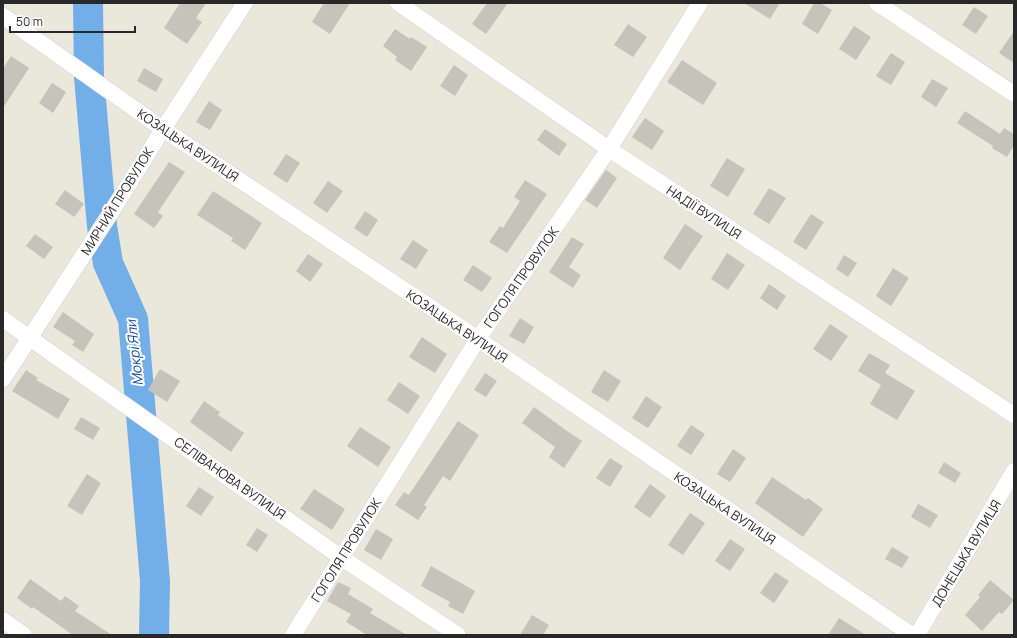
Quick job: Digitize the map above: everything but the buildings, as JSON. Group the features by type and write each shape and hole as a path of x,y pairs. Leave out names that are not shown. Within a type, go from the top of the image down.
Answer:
{"street":[{"name":"МИРНИЙ ПРОВУЛОК","path":"3,379 244,3"},
{"name":"НАДІЇ ВУЛИЦЯ","path":"398,3 609,149 1014,415"},
{"name":"ГОГОЛЯ ПРОВУЛОК","path":"293,635 478,339 609,149 700,3"},
{"path":"877,3 1014,94"},
{"name":"КОЗАЦЬКА ВУЛИЦЯ","path":"3,16 163,129 478,339 912,635"},
{"name":"СЕЛІВАНОВА ВУЛИЦЯ","path":"3,319 342,558 458,635"},
{"name":"ДОНЕЦЬКА ВУЛИЦЯ","path":"917,635 1014,471"},
{"path":"3,620 24,635"}],"waterway":[{"name":"Мокрі Яли","path":"88,3 89,77 102,226 108,263 133,319 155,581 154,635"}]}
